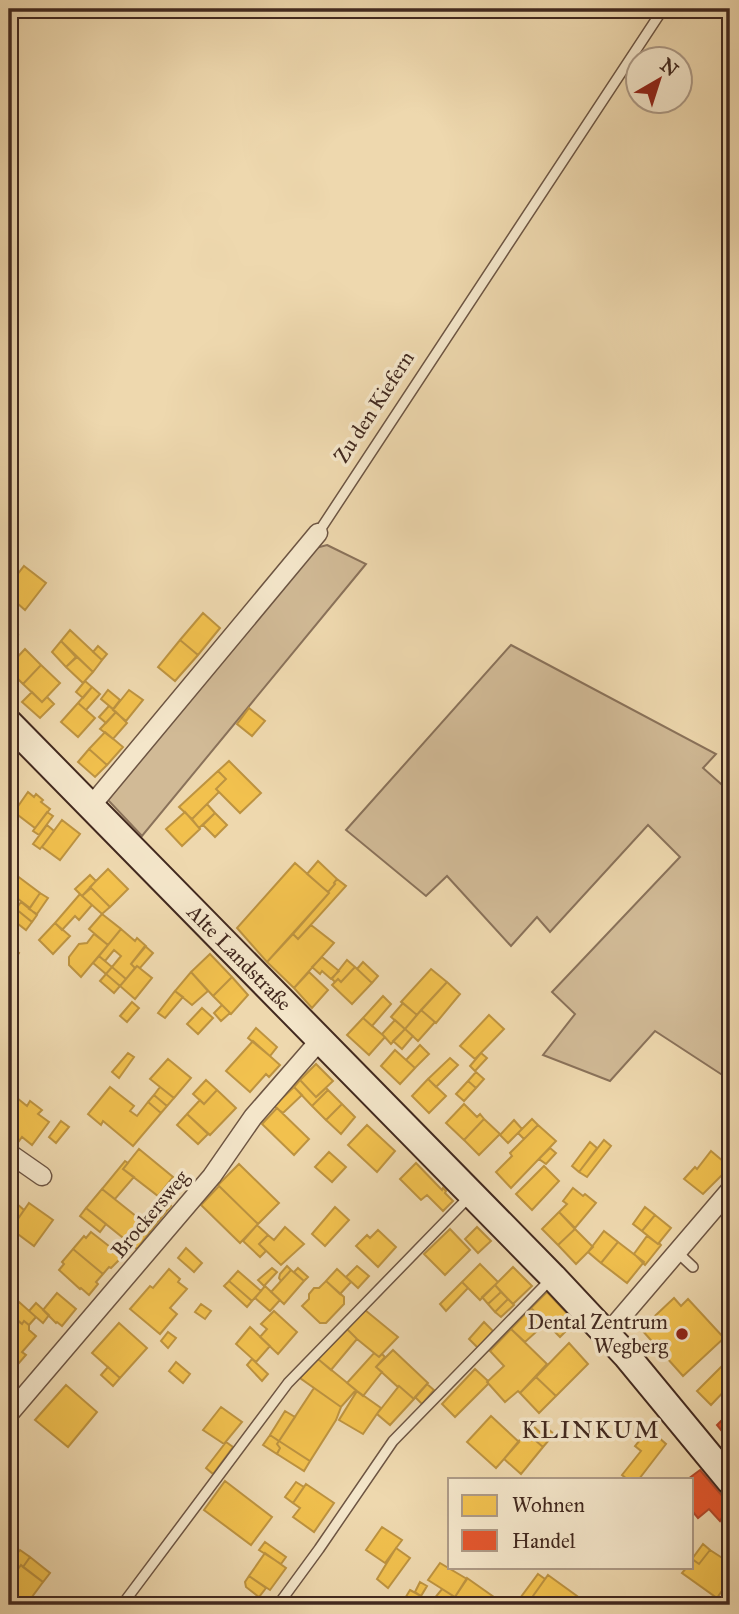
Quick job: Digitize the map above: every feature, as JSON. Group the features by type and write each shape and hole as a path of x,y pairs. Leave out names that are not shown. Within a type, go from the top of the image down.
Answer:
{"main road":[{"name":"Alte Landstraße","path":"9,723 554,1276 607,1334 730,1481"}],"street":[{"name":"Zu den Kiefern","path":"91,806 318,533"},
{"name":"Brockersweg","path":"9,1414 212,1176 253,1117 321,1039"},
{"path":"9,1153 42,1176"},
{"path":"607,1334 730,1190"}],"lane":[{"name":"Zu den Kiefern","path":"318,533 663,9"},
{"path":"122,1605 288,1383 472,1193"},
{"path":"677,1252 693,1267"},
{"path":"278,1605 393,1441 554,1276"}],"shaded area":[{"path":"327,545 366,564 142,836 108,800 312,549"},
{"path":"511,645 716,754 703,768 730,792 730,1080 655,1031 610,1081 543,1055 575,1014 552,992 680,857 648,825 550,932 537,917 511,946 447,876 426,896 346,830"}],"building: Wohnen":[{"path":"24,566 46,583 25,610 9,596 9,585"},
{"path":"10,568 18,574 9,585 9,570"},
{"path":"203,613 220,628 198,655 180,640"},
{"path":"9,630 18,635 9,646"},
{"path":"70,630 102,660 93,672 61,641"},
{"path":"180,640 198,655 175,681 158,667"},
{"path":"61,641 76,657 66,667 52,652"},
{"path":"98,646 107,654 102,660 93,652"},
{"path":"25,649 41,665 23,684 9,670 9,666"},
{"path":"77,657 93,672 83,683 66,667"},
{"path":"41,665 60,683 42,702 23,684"},
{"path":"85,681 92,687 83,698 76,692"},
{"path":"92,687 100,694 86,710 78,703"},
{"path":"108,690 120,700 113,709 101,699"},
{"path":"129,690 143,700 126,721 113,710"},
{"path":"32,692 42,702 47,697 54,704 40,718 22,702"},
{"path":"78,703 95,718 78,737 61,722"},
{"path":"109,706 116,712 106,723 99,717"},
{"path":"249,708 265,721 252,736 237,724"},
{"path":"116,712 127,723 113,739 100,729"},
{"path":"105,732 123,747 107,765 89,749"},
{"path":"89,749 107,765 95,777 78,762"},
{"path":"229,761 261,793 240,813 216,789 226,779 218,771"},
{"path":"218,771 226,779 216,789 219,792 192,819 179,807"},
{"path":"28,792 34,797 36,794 50,809 35,828 14,812"},
{"path":"207,804 215,813 199,828 192,819"},
{"path":"47,812 53,816 39,835 33,831"},
{"path":"185,812 200,829 182,846 166,829"},
{"path":"215,813 227,825 215,837 203,825"},
{"path":"62,820 80,834 60,860 42,847"},
{"path":"47,825 54,831 40,849 33,844"},
{"path":"318,861 337,879 328,892 307,874"},
{"path":"295,863 329,893 267,962 237,928"},
{"path":"108,869 128,889 110,907 90,887"},
{"path":"12,872 40,893 30,908 9,892 9,877"},
{"path":"90,875 96,881 82,896 75,889"},
{"path":"337,879 346,886 298,939 293,934 329,893"},
{"path":"91,888 110,907 102,914 82,896"},
{"path":"40,893 48,898 37,914 29,909"},
{"path":"80,894 92,905 79,920 75,916 62,930 55,923"},
{"path":"21,902 37,915 32,922 16,909"},
{"path":"16,909 32,922 26,930 9,917"},
{"path":"102,914 121,929 108,945 89,929"},
{"path":"55,923 70,936 53,954 39,940"},
{"path":"311,925 334,943 294,988 267,962 293,934 298,939"},
{"path":"121,929 146,946 131,964 135,968 126,979 112,967 121,956 114,950 105,961 99,956"},
{"path":"94,934 108,945 81,977 69,965 69,957 79,944 87,943"},
{"path":"145,946 153,953 140,968 135,968 131,964"},
{"path":"13,948 19,953 10,967 9,954"},
{"path":"210,954 232,977 213,996 191,972"},
{"path":"99,956 112,967 106,974 93,963"},
{"path":"322,957 339,971 331,979 312,967"},
{"path":"347,960 355,967 341,982 338,979 335,982 332,979"},
{"path":"363,962 378,976 372,983 357,969"},
{"path":"137,966 152,978 135,999 120,986"},
{"path":"112,967 126,979 120,986 106,974"},
{"path":"355,967 372,983 352,1004 332,985 338,979 341,982"},
{"path":"431,969 447,982 417,1015 401,1002"},
{"path":"191,972 208,991 192,1005 175,991"},
{"path":"309,972 328,990 312,1008 294,988"},
{"path":"106,974 120,986 114,993 100,981"},
{"path":"232,977 248,995 231,1014 213,996"},
{"path":"447,982 460,994 436,1023 421,1010"},
{"path":"175,991 183,997 165,1018 158,1013"},
{"path":"383,996 391,1004 372,1026 363,1018"},
{"path":"132,1002 139,1008 127,1022 120,1016"},
{"path":"403,1003 417,1015 405,1029 391,1017"},
{"path":"222,1005 230,1013 221,1021 214,1013"},
{"path":"202,1008 213,1018 198,1034 187,1024"},
{"path":"421,1010 435,1022 418,1041 405,1029"},
{"path":"489,1015 504,1029 475,1059 460,1046"},
{"path":"363,1018 385,1037 369,1055 347,1035"},
{"path":"395,1020 405,1029 391,1044 382,1034"},
{"path":"256,1028 277,1047 270,1056 248,1038"},
{"path":"405,1029 413,1036 402,1049 393,1041"},
{"path":"253,1041 280,1065 269,1077 266,1074 250,1092 226,1071"},
{"path":"420,1045 429,1054 415,1068 406,1060"},
{"path":"395,1050 415,1068 400,1084 381,1066"},
{"path":"128,1053 134,1057 119,1078 112,1072"},
{"path":"481,1053 487,1058 475,1071 470,1066"},
{"path":"450,1058 458,1065 436,1087 428,1079"},
{"path":"168,1059 191,1078 174,1098 150,1079"},
{"path":"316,1064 333,1081 316,1097 300,1080"},
{"path":"476,1072 484,1079 476,1088 468,1081"},
{"path":"428,1079 446,1096 429,1113 412,1096"},
{"path":"206,1080 217,1090 204,1104 193,1094"},
{"path":"300,1080 316,1097 326,1088 328,1090 312,1106 294,1087"},
{"path":"468,1081 476,1088 464,1101 456,1094"},
{"path":"110,1087 134,1106 130,1111 137,1116 148,1102 161,1113 133,1146 103,1121 101,1125 88,1114"},
{"path":"160,1087 174,1098 167,1106 154,1095"},
{"path":"294,1087 302,1095 283,1113 274,1106"},
{"path":"217,1090 236,1108 210,1135 187,1114 200,1100 204,1104"},
{"path":"328,1090 342,1104 326,1120 312,1106"},
{"path":"154,1095 167,1106 161,1113 148,1102"},
{"path":"17,1098 27,1106 30,1101 42,1110 38,1114 49,1122 32,1145 22,1137 19,1141 9,1133 9,1109"},
{"path":"342,1104 355,1117 341,1134 326,1120"},
{"path":"464,1104 477,1117 480,1114 484,1119 464,1140 446,1123"},
{"path":"277,1108 309,1139 294,1155 262,1124"},
{"path":"187,1114 208,1134 198,1144 177,1125"},
{"path":"484,1119 500,1134 479,1155 464,1140"},
{"path":"532,1119 538,1125 524,1139 518,1133"},
{"path":"514,1120 522,1129 508,1143 500,1135"},
{"path":"61,1121 69,1127 56,1143 49,1137"},
{"path":"367,1125 395,1151 377,1172 348,1145"},
{"path":"538,1125 556,1141 511,1188 496,1172 512,1156 510,1153"},
{"path":"604,1140 611,1146 587,1177 579,1172"},
{"path":"590,1142 597,1148 579,1172 572,1166"},
{"path":"550,1148 556,1153 546,1164 539,1159"},
{"path":"139,1149 173,1177 158,1196 123,1169"},
{"path":"711,1151 730,1167 703,1194 684,1179 695,1167 697,1169"},
{"path":"329,1152 346,1167 332,1182 315,1167"},
{"path":"125,1161 128,1163 123,1169 134,1177 115,1199 102,1189"},
{"path":"416,1163 453,1201 443,1211 427,1195 421,1200 400,1179"},
{"path":"239,1164 279,1203 258,1224 218,1185"},
{"path":"544,1166 559,1181 532,1210 516,1194"},
{"path":"219,1186 258,1224 240,1243 201,1205"},
{"path":"573,1188 596,1203 575,1228 559,1212 567,1204 563,1201"},
{"path":"102,1189 152,1229 137,1249 86,1208"},
{"path":"162,1199 171,1206 165,1213 156,1205"},
{"path":"29,1203 53,1220 34,1246 11,1229"},
{"path":"17,1204 24,1210 11,1229 9,1216"},
{"path":"156,1205 165,1213 152,1229 142,1221"},
{"path":"335,1207 349,1220 325,1246 312,1234"},
{"path":"645,1207 655,1215 642,1231 633,1224"},
{"path":"86,1208 106,1224 100,1232 80,1216"},
{"path":"559,1212 575,1229 558,1245 542,1229"},
{"path":"655,1215 671,1228 658,1244 642,1231"},
{"path":"257,1225 268,1235 259,1244 266,1251 260,1257 243,1241"},
{"path":"285,1227 304,1244 281,1265 259,1244 268,1235 274,1240"},
{"path":"477,1227 491,1241 478,1253 465,1239"},
{"path":"450,1229 470,1250 445,1275 424,1254"},
{"path":"575,1229 593,1247 576,1264 558,1245"},
{"path":"378,1230 396,1247 378,1267 356,1246 367,1235 370,1238"},
{"path":"604,1231 618,1242 601,1263 588,1252"},
{"path":"91,1232 121,1258 103,1274 73,1249"},
{"path":"647,1236 661,1245 645,1265 634,1254"},
{"path":"618,1242 644,1262 627,1283 601,1263"},
{"path":"186,1248 202,1263 194,1272 178,1258"},
{"path":"73,1249 103,1274 89,1295 59,1270"},
{"path":"480,1264 498,1282 480,1300 462,1282"},
{"path":"287,1266 291,1270 281,1281 280,1274"},
{"path":"357,1266 369,1276 358,1288 346,1277"},
{"path":"513,1267 532,1286 513,1304 495,1285"},
{"path":"272,1268 277,1272 264,1286 258,1280"},
{"path":"298,1268 308,1277 304,1281 294,1272"},
{"path":"169,1269 187,1289 170,1308 177,1314 160,1334 130,1309"},
{"path":"337,1269 351,1282 340,1294 326,1281"},
{"path":"291,1270 304,1281 284,1304 271,1292"},
{"path":"238,1271 261,1291 252,1301 229,1281"},
{"path":"229,1281 252,1301 247,1307 224,1286"},
{"path":"326,1281 344,1297 344,1304 326,1323 320,1323 302,1306 314,1288 319,1288"},
{"path":"462,1282 468,1288 446,1311 440,1304"},
{"path":"495,1285 501,1292 488,1304 482,1297"},
{"path":"265,1286 280,1300 270,1311 255,1298"},
{"path":"501,1292 508,1299 495,1312 488,1304"},
{"path":"547,1292 575,1322 560,1337 531,1308"},
{"path":"57,1293 76,1309 62,1326 43,1310"},
{"name":"Dental Zentrum Wegberg","path":"674,1298 681,1306 688,1299 724,1338 683,1376 641,1329"},
{"path":"508,1299 514,1305 501,1317 495,1312"},
{"path":"19,1302 36,1317 29,1325 24,1321 22,1324 9,1314"},
{"path":"36,1303 49,1315 43,1323 29,1311"},
{"path":"201,1304 211,1311 205,1319 195,1312"},
{"path":"531,1308 546,1323 525,1342 511,1329"},
{"path":"365,1310 398,1337 379,1357 347,1329"},
{"path":"274,1311 297,1332 278,1354 260,1337 267,1329 261,1324"},
{"path":"11,1314 22,1324 24,1321 29,1325 29,1330 36,1336 22,1352 26,1355 12,1371 9,1368"},
{"path":"484,1322 493,1331 478,1348 469,1339"},
{"path":"119,1323 147,1348 120,1378 92,1353"},
{"path":"250,1327 270,1346 256,1362 236,1344"},
{"path":"347,1329 357,1339 331,1370 318,1359"},
{"path":"511,1329 547,1364 520,1393 518,1391 505,1402 487,1382 504,1366 490,1351"},
{"path":"168,1332 176,1338 168,1348 161,1341"},
{"path":"569,1343 588,1364 556,1396 536,1377"},
{"path":"393,1350 428,1383 414,1399 376,1367"},
{"path":"374,1353 385,1357 376,1367 382,1372 363,1396 347,1383"},
{"path":"252,1359 268,1374 262,1381 247,1365"},
{"path":"318,1359 356,1390 341,1407 300,1378"},
{"path":"176,1362 190,1374 183,1383 169,1371"},
{"path":"722,1366 730,1375 730,1385 711,1405 697,1391"},
{"path":"108,1367 120,1378 113,1386 101,1375"},
{"path":"475,1369 488,1384 455,1417 442,1404"},
{"path":"536,1377 556,1396 539,1413 520,1393"},
{"path":"427,1384 434,1390 422,1404 415,1397"},
{"path":"66,1385 97,1412 68,1447 35,1420"},
{"path":"399,1386 414,1399 390,1425 377,1414"},
{"path":"314,1388 341,1407 336,1420 310,1461 279,1441"},
{"path":"357,1391 381,1408 363,1434 339,1420"},
{"path":"221,1407 242,1422 224,1444 203,1430"},
{"path":"285,1411 295,1417 279,1441 270,1435"},
{"path":"491,1416 519,1442 496,1468 467,1442"},
{"path":"532,1425 542,1434 536,1441 543,1447 521,1474 504,1459"},
{"path":"547,1428 554,1434 543,1447 536,1441"},
{"path":"649,1429 666,1444 640,1478 626,1478 622,1475 641,1451 635,1446"},
{"path":"270,1435 279,1441 277,1454 263,1445"},
{"path":"279,1441 310,1461 304,1471 277,1454"},
{"path":"226,1442 233,1447 213,1474 206,1468"},
{"path":"225,1481 272,1517 251,1545 204,1510"},
{"path":"296,1482 304,1487 293,1503 285,1497"},
{"path":"306,1484 334,1503 314,1532 293,1517 300,1508 293,1503"},
{"path":"382,1527 402,1540 385,1563 366,1550"},
{"path":"265,1542 286,1557 281,1564 259,1550"},
{"path":"703,1544 710,1550 699,1564 694,1560"},
{"path":"396,1548 410,1558 388,1588 377,1579"},
{"path":"20,1550 30,1557 13,1575 9,1572 9,1564"},
{"path":"710,1550 730,1563 730,1579 717,1598 682,1573 686,1568 694,1568 694,1560 699,1564"},
{"path":"265,1553 286,1568 270,1590 249,1576"},
{"path":"30,1557 50,1573 43,1582 23,1567"},
{"path":"440,1563 467,1579 455,1597 428,1580"},
{"path":"21,1565 43,1582 26,1605 12,1605 9,1602 9,1581"},
{"path":"538,1574 545,1579 533,1596 538,1600 535,1605 515,1605"},
{"path":"548,1575 577,1596 571,1605 545,1605 533,1596"},
{"path":"249,1576 266,1588 259,1597 246,1587 245,1582"},
{"path":"467,1578 501,1602 499,1605 469,1605 455,1597"},
{"path":"420,1582 427,1586 421,1596 415,1592"},
{"path":"442,1589 453,1596 446,1605 429,1605"},
{"path":"410,1590 421,1596 416,1605 401,1605"}],"building: Handel":[{"path":"730,1412 730,1441 717,1425"},
{"path":"700,1470 730,1505 720,1521 709,1509 698,1518 694,1513 694,1478 689,1478"}],"place":[{"name":"Dental Zentrum Wegberg","path":"682,1334"}],"district":[{"name":"KLINKUM","path":"591,1430"}]}
